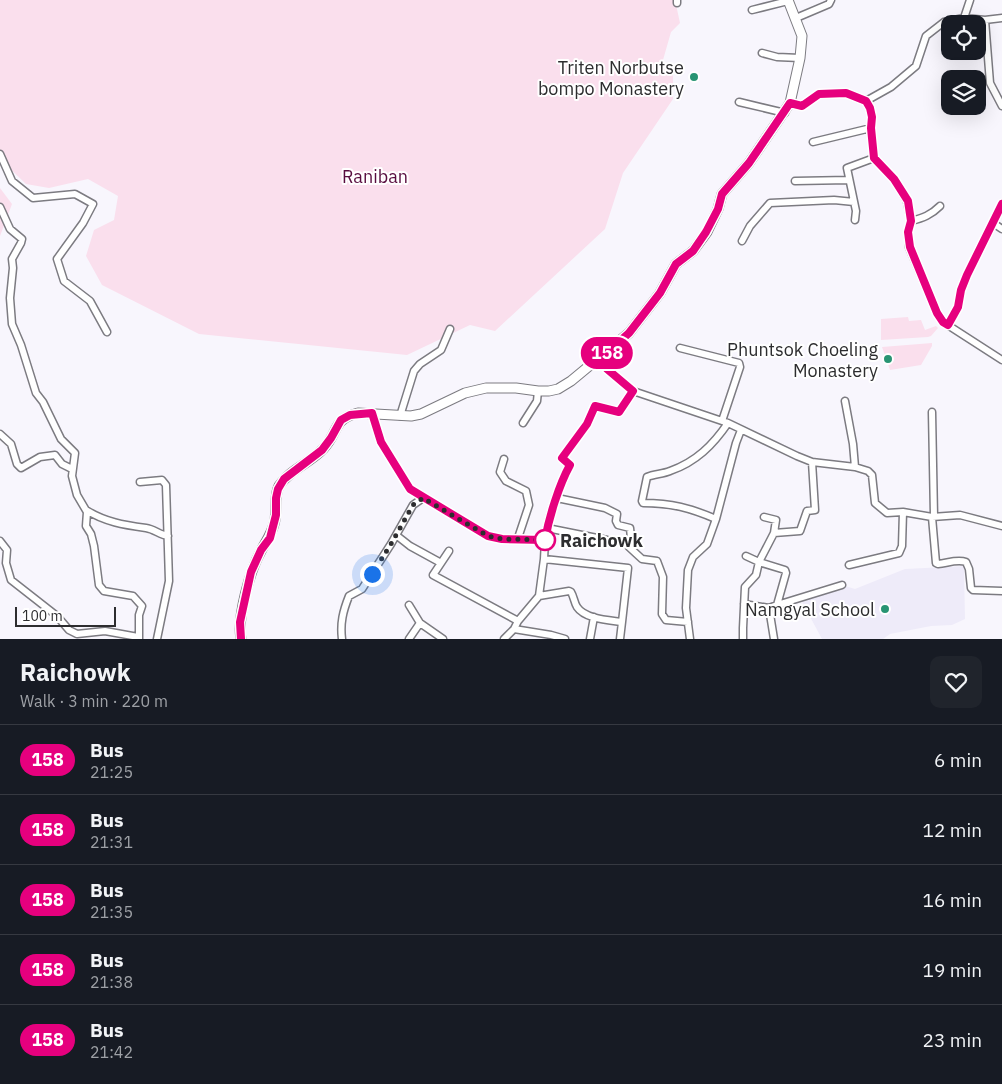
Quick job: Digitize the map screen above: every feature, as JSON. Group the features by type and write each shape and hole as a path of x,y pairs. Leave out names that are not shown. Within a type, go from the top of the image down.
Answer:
{"street":[{"path":"796,18 829,4 831,0"},
{"path":"965,15 970,0"},
{"path":"241,639 240,622 251,572 261,550 270,538 276,515 278,489 284,479 322,450 341,420 350,415 372,413 400,416 421,414 465,392 486,388 549,391 565,386 600,359 629,333 660,293 676,264 693,251 714,217 722,194 749,163 790,103 800,58 802,36 796,18 788,1 752,10"},
{"path":"986,20 1002,18"},
{"path":"866,101 892,87 916,66 924,41 929,34 941,24"},
{"path":"986,33 990,83 1002,106"},
{"path":"762,53 777,57 800,58"},
{"path":"790,103 802,106 819,94 846,93 866,101 872,117 871,128 874,158 894,179 908,201 911,221 908,232 910,247 937,313 943,322 1001,357"},
{"path":"739,102 785,112"},
{"path":"813,142 871,128"},
{"path":"0,154 12,181 33,198 75,194 93,204 83,223 57,259 64,281 90,301 107,332"},
{"path":"855,220 854,202 847,168 874,158"},
{"path":"795,181 829,182 849,180"},
{"path":"742,241 750,226 770,203 834,200 854,202"},
{"path":"948,325 958,307 961,290 967,275 1002,204"},
{"path":"911,221 933,213 940,206"},
{"path":"0,207 10,228 22,239 12,259 10,298 12,324 21,345 36,393 43,402 61,439 75,453 72,476 77,495 86,510 102,520 114,524 146,528 163,536 168,536"},
{"path":"993,223 1002,229"},
{"path":"400,416 414,371 420,364 441,350 450,329"},
{"path":"680,348 739,363 740,367 725,422 717,440 691,462 669,472 647,476 642,502 688,508 716,519"},
{"path":"600,359 607,369 633,391 725,422 812,462 855,467 871,472 875,503 887,513 903,512 933,517 960,514 1002,526"},
{"path":"523,424 537,400 538,391"},
{"path":"504,639 539,596 547,528 564,476 570,465 562,458 587,424 595,406 619,412 633,391"},
{"path":"845,402 854,444 855,467"},
{"path":"932,412 933,517 936,563 948,563 959,560 966,562 973,590 1002,591"},
{"path":"372,413 381,442 410,489 488,536 502,539 545,540"},
{"path":"690,639 686,608 688,570 693,557 707,544 741,430"},
{"path":"0,434 11,444 17,464 21,468 40,457 56,455 62,464 72,469"},
{"path":"504,459 500,472 506,481 526,491 529,505 518,538"},
{"path":"774,533 800,531 807,511 815,510 812,462"},
{"path":"140,482 162,480 166,485 169,581 157,639"},
{"path":"342,639 343,612 349,596 362,589 413,505 423,498"},
{"path":"557,498 605,508 617,514 616,522 618,525 630,528 631,538 628,547 642,559 658,561 663,577 662,614 666,620 688,622"},
{"path":"0,541 7,550 6,562 11,580 57,616 69,630 77,634 105,630 138,638 139,614 142,606 133,596 104,591 99,585 94,546 91,534 86,526 86,510"},
{"path":"849,565 899,553 902,546 903,512"},
{"path":"743,639 745,587 756,575 774,533 776,520 764,517"},
{"path":"547,528 607,540"},
{"path":"396,535 410,546 441,563"},
{"path":"449,551 433,574 518,621"},
{"path":"746,556 785,570 786,573 777,605"},
{"path":"544,559 628,568 620,639"},
{"path":"744,604 769,608 842,585"},
{"path":"539,596 569,591 573,594 576,605 580,610 594,617 622,622"},
{"path":"409,605 420,623 443,639"},
{"path":"769,608 774,639"},
{"path":"590,639 594,617"},
{"path":"409,639 420,623"},
{"path":"514,629 565,639"}],"shaded area":[{"name":"Namgyal School","path":"965,566 965,619 952,625 931,626 890,634 883,639 822,639 801,600 842,585 855,589 905,569"}],"green space":[{"name":"Raniban","path":"0,0 675,0 680,23 671,32 661,67 673,73 673,99 623,173 605,229 495,331 470,325 407,355 199,334 102,285 86,256 94,230 114,220 118,196 88,179 49,188 26,184 0,159"},
{"path":"0,188 12,204 0,236"},
{"path":"908,317 909,321 921,320 925,330 936,326 938,328 928,337 881,340 881,319"},
{"path":"932,343 921,365 890,370 882,347"}],"bus line":[{"name":"158","path":"241,639 240,622 251,572 261,550 270,538 275,522 278,489 284,479 322,450 341,420 350,415 372,413 381,442 400,474 410,489 423,498 488,536 502,539 545,540 564,476 570,465 562,458 587,424 595,406 619,412 633,391 607,369 600,359 629,333 660,293 676,264 693,251 718,209 722,194 749,163 790,103 802,106 819,94 846,93 866,101 872,117 871,128 874,158 894,179 908,201 911,221 908,242 937,313 943,322 948,325 958,307 961,290 967,275 1002,204"}],"place":[{"name":"Triten Norbutse bompo Monastery","path":"694,77"},
{"name":"Phuntsok Choeling Monastery","path":"888,359"},
{"name":"Raichowk","path":"545,540"},
{"name":"Namgyal School","path":"885,609"}],"route":[{"path":"372,574 413,505 423,498 488,536 502,539 545,540"}]}
